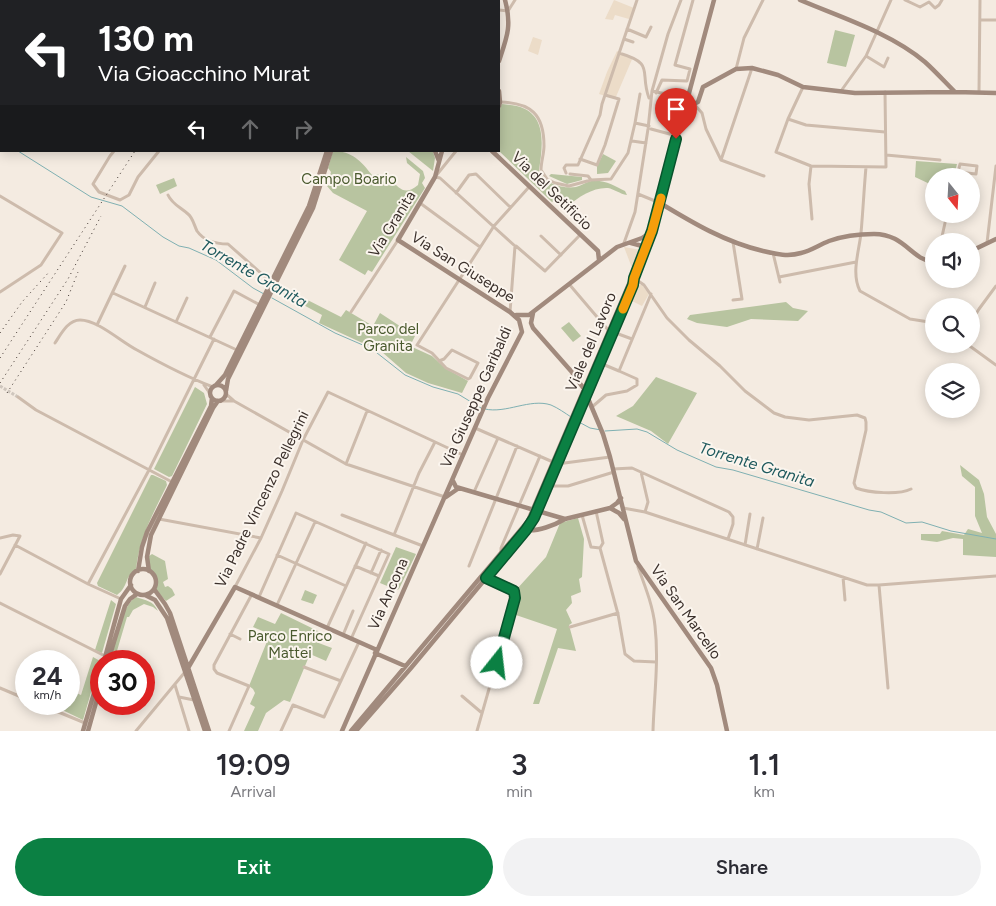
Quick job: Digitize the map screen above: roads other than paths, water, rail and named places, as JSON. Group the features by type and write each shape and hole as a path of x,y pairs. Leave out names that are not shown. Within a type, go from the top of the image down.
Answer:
{"main road":[{"path":"500,52 510,27 505,0"},
{"name":"Viale del Lavoro","path":"356,731 526,530 600,363 629,284 634,278 652,231 714,0"},
{"path":"800,0 875,32 904,48 924,62 955,92"},
{"path":"685,108 698,102 703,87 736,69 752,68 778,75 803,87 855,93 996,93"},
{"path":"138,571 147,532 210,406 211,391 226,375 271,286 309,206 329,152"},
{"path":"435,152 439,161"},
{"path":"435,177 442,152"},
{"name":"Via del Setificio","path":"493,152 595,249 599,254 599,260"},
{"name":"Via Granita","path":"398,240 435,177"},
{"path":"660,203 696,225 733,242 773,253 793,255 828,241 873,234 892,236 925,259"},
{"path":"615,510 623,508 614,471 603,434 584,389 533,328 531,323 533,313 612,250 624,243 642,238 652,231"},
{"path":"980,247 996,239"},
{"name":"Via San Giuseppe","path":"398,240 512,313"},
{"path":"624,243 646,247"},
{"name":"Via del Setificio","path":"595,249 612,250"},
{"path":"145,595 154,589 156,585 155,577 149,571 147,565 148,549 152,535 213,408 225,398 228,379 263,302"},
{"name":"Via Giuseppe Garibaldi","path":"512,313 526,316 533,313"},
{"name":"Via Giuseppe Garibaldi","path":"453,481 488,398 522,332 520,320 512,313"},
{"path":"522,332 527,328 533,328"},
{"name":"Viale del Lavoro","path":"577,412 584,389 611,331"},
{"path":"215,386 221,385 226,392"},
{"path":"212,397 220,401"},
{"name":"Viale del Lavoro","path":"351,731 525,525 548,486 555,463"},
{"path":"453,481 454,486 459,488 565,519"},
{"name":"Via Ancona","path":"342,731 453,481"},
{"path":"445,497 459,488"},
{"path":"526,530 542,528 565,519 610,508 620,498"},
{"path":"610,508 622,516 626,522"},
{"name":"Via San Marcello","path":"623,508 636,561 711,668 717,685 727,731"},
{"path":"107,650 121,599 130,585 132,576 138,571 149,571"},
{"path":"130,585 137,594"},
{"path":"236,587 351,638 406,666"},
{"name":"Via Padre Vincenzo Pellegrini","path":"186,670 236,587"},
{"path":"154,589 170,614 194,700 205,731"},
{"path":"112,650 130,598 137,594 145,595 155,600 164,612 209,731"},
{"path":"83,731 90,706"},
{"path":"88,731 93,715"},
{"path":"348,717 358,722"}],"street":[{"path":"500,10 508,12 515,0"},
{"path":"591,180 588,176 568,173 564,170 564,166 569,164 578,165 597,123 637,0"},
{"path":"624,243 636,212 650,128 650,100 652,91 668,34 682,0"},
{"path":"656,93 662,80 688,80 690,70 675,65 693,0"},
{"path":"736,69 744,38 763,0"},
{"path":"841,91 866,56 890,0"},
{"path":"905,0 920,7 929,2 935,8 942,0"},
{"path":"979,92 980,0"},
{"path":"980,20 996,20"},
{"path":"627,30 646,36 650,27"},
{"path":"624,39 633,42"},
{"path":"500,43 504,45"},
{"path":"620,52 638,59 646,69 646,83 650,100"},
{"path":"866,56 884,67 888,58"},
{"path":"721,160 752,68"},
{"path":"803,87 788,118 776,152 811,166 886,167 886,92"},
{"path":"652,91 671,95"},
{"path":"500,104 523,105 536,114 543,129 544,147 541,170 548,179 555,183 569,186 591,180 611,179 628,153 632,141 640,94"},
{"path":"580,159 597,165 605,145 619,99 605,96"},
{"path":"694,104 702,113 706,129 721,160 764,176"},
{"path":"788,118 806,124 886,132"},
{"path":"635,123 677,136"},
{"path":"632,141 646,143"},
{"path":"113,152 93,184 99,192 120,200 129,195 138,177 159,152"},
{"name":"Via Granita","path":"435,177 455,152"},
{"path":"886,155 940,160"},
{"path":"960,164 976,166 976,174 958,172 960,164"},
{"path":"811,166 809,184 812,219"},
{"path":"987,244 996,166"},
{"path":"866,167 861,235 856,262 858,287 860,291 910,319 925,321"},
{"path":"456,193 469,175 476,174 510,207"},
{"path":"435,177 440,178 545,271 580,236"},
{"path":"439,361 444,359 452,350 478,363 468,379 446,368 439,361 432,353 417,345 494,226 529,187"},
{"path":"638,194 660,203"},
{"path":"168,195 170,200 189,214 202,236 217,244 228,244 271,286"},
{"path":"0,196 62,233 41,265 0,292"},
{"path":"420,204 480,248"},
{"path":"541,236 561,255"},
{"path":"628,236 633,241"},
{"name":"Via Granita","path":"351,312 398,240"},
{"path":"733,242 742,298 733,300"},
{"path":"512,313 515,246"},
{"path":"773,253 780,282"},
{"path":"779,277 856,262"},
{"path":"97,325 125,266"},
{"path":"634,278 642,282 667,318 689,340 720,366 745,391 774,413 785,417 809,420 857,415 865,418 866,430 854,486 858,489 902,493 911,489"},
{"path":"145,307 155,283"},
{"path":"569,284 611,331 632,339"},
{"path":"980,307 996,286"},
{"path":"88,584 149,470 194,379 234,291 263,302"},
{"path":"112,293 238,350"},
{"path":"619,371 651,293"},
{"path":"176,322 187,298"},
{"path":"55,342 66,327 72,322 80,320 97,325 136,350 194,379 215,386"},
{"path":"979,353 996,365"},
{"path":"592,407 606,395 627,391 637,385 637,379 600,363"},
{"path":"201,382 212,397"},
{"path":"226,392 234,401 346,464 445,497"},
{"name":"Via Padre Vincenzo Pellegrini","path":"236,587 261,538 303,440 328,392 367,411"},
{"path":"18,397 36,410 172,482"},
{"path":"220,401 234,401"},
{"path":"346,464 367,411 464,455"},
{"path":"476,428 555,463 610,456"},
{"path":"474,492 498,438"},
{"path":"394,535 419,473 435,442"},
{"path":"469,566 517,446"},
{"path":"501,553 501,548 518,505 540,456"},
{"path":"548,486 568,486 614,471 632,468 728,512 733,517 733,524 728,539"},
{"path":"642,472 648,502 645,512"},
{"path":"623,508 645,512 867,585 996,576"},
{"path":"596,511 603,544 600,548 618,613 625,654 627,658 634,660 656,662"},
{"path":"259,597 296,513 366,543 389,554 351,638"},
{"path":"745,545 750,514"},
{"path":"342,515 423,546"},
{"path":"581,515 591,547 600,548"},
{"path":"757,549 763,518"},
{"path":"159,519 261,538"},
{"path":"277,605 315,521"},
{"path":"0,538 12,535 20,536 0,574"},
{"path":"327,628 366,543"},
{"path":"15,545 88,584 121,599"},
{"path":"370,573 381,550"},
{"path":"277,555 346,586"},
{"path":"636,561 646,589 655,625 656,662 653,731"},
{"path":"355,566 379,576"},
{"path":"477,731 515,598 514,591 486,578"},
{"path":"843,578 844,600"},
{"path":"646,589 650,580"},
{"path":"879,585 888,688"},
{"path":"229,731 249,686 217,673 214,669 215,661 252,594"},
{"path":"0,603 90,651"},
{"path":"343,635 353,611"},
{"path":"570,627 618,613"},
{"path":"230,634 240,638"},
{"path":"281,731 293,705 324,717 359,642"},
{"path":"304,667 341,681"},
{"name":"Via Padre Vincenzo Pellegrini","path":"136,731 186,670"},
{"path":"175,684 188,731"},
{"path":"0,688 15,694"},
{"path":"462,696 482,713"},
{"path":"178,697 194,700"},
{"path":"66,715 85,723"}],"waterway":[{"name":"Torrente Granita","path":"20,152 91,197 122,206 163,237 179,246 189,248 216,260 264,294"},
{"name":"Torrente Granita","path":"272,298 335,333 372,349 405,375 433,387 458,394 481,408"},
{"name":"Torrente Granita","path":"485,409 493,410 543,403 554,406 571,417"},
{"name":"Torrente Granita","path":"577,421 590,428 601,430"},
{"name":"Torrente Granita","path":"605,431 637,429 647,432 677,450 716,467 733,470 881,512 906,523 922,522 951,531 996,539"}],"tunnel":[{"path":"0,386 18,397"}],"railway":[{"path":"0,358 134,152"},
{"path":"0,383 68,279 101,216"},
{"path":"0,333 22,302 50,271"},
{"path":"7,393 66,302 78,272"}],"park label":[{"name":"Campo Boario","path":"349,179"},
{"name":"Parco del Granita","path":"388,338"},
{"name":"Parco Enrico Mattei","path":"290,644"}]}
